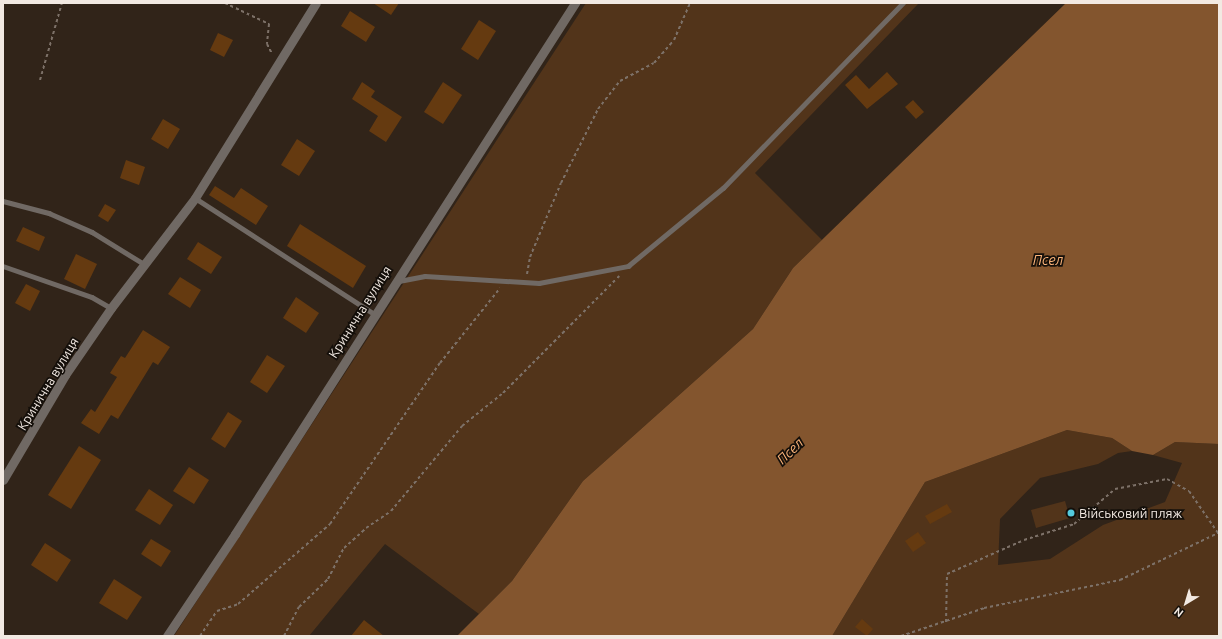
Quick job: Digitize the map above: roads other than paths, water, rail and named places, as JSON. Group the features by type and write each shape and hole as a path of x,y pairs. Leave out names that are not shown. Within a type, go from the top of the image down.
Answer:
{"street":[{"name":"Кринична вулиця","path":"3,480 65,375 111,308 195,198 316,3"},
{"name":"Кринична вулиця","path":"167,636 235,534 374,314 575,3"}],"lane":[{"path":"394,283 425,276 506,281 526,284 628,266 723,188 903,3"},
{"path":"195,198 374,314"},
{"path":"3,201 49,212 92,232 144,264"},
{"path":"3,266 92,297 111,308"}],"water":[{"name":"Псел","path":"1066,3 1219,3 1219,444 1175,442 1153,455 1132,451 1112,438 1067,430 925,482 832,636 457,636 512,581 583,481 753,329 793,268"}],"place":[{"name":"Військовий пляж","path":"1071,513"}]}
